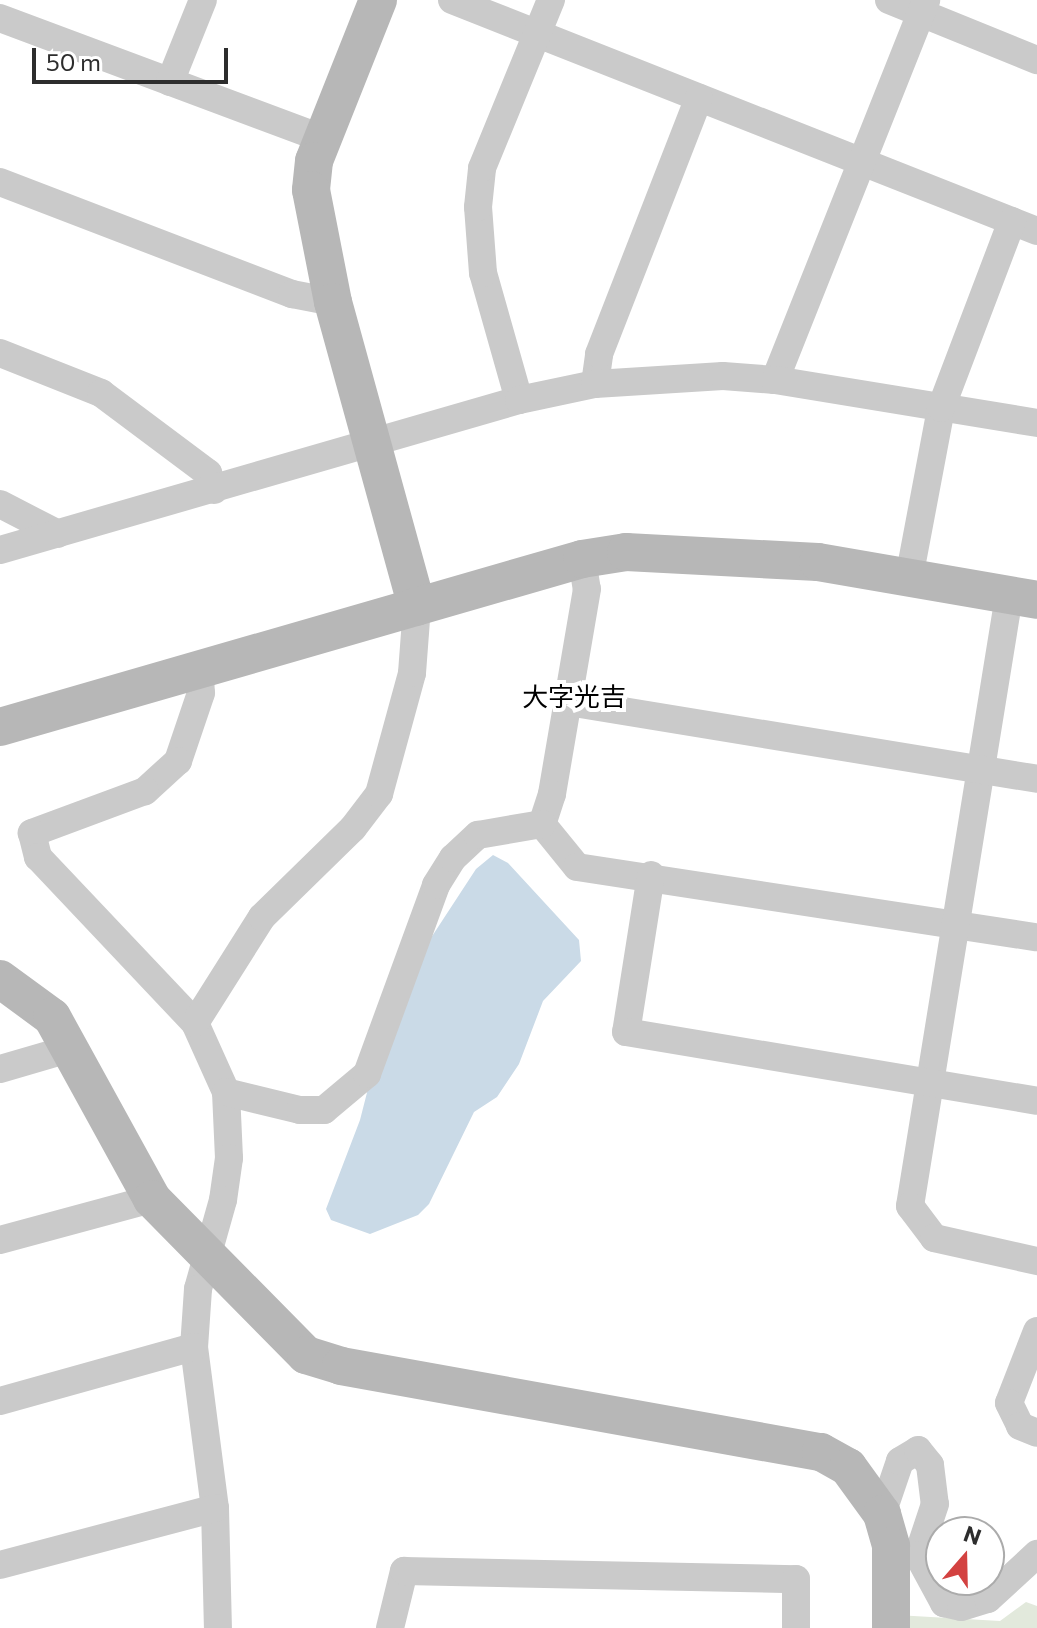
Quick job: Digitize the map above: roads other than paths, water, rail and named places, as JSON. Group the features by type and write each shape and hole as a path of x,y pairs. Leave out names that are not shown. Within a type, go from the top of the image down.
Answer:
{"street":[{"path":"170,82 203,0"},
{"path":"195,1023 262,917 353,828 379,794 412,673 417,607 376,445 333,302 311,190 314,161 378,0"},
{"path":"452,0 1025,226 941,408 909,578"},
{"path":"519,400 477,238 482,168 551,0"},
{"path":"889,0 923,6 1037,60"},
{"path":"775,380 923,6"},
{"path":"0,18 324,139"},
{"path":"595,384 599,354 699,98"},
{"path":"0,182 292,294 333,302"},
{"path":"0,353 101,393 208,473 214,490"},
{"path":"0,550 376,445 519,400 595,384 723,376 775,380 1037,423"},
{"path":"0,504 58,534"},
{"path":"0,727 582,559 626,552 710,553 818,562 1023,598 980,769 910,1206 934,1238 1037,1261"},
{"path":"542,824 568,702 587,589 582,559"},
{"path":"200,670 201,693 178,761 145,791 32,833 38,857 195,1023 226,1092 229,1158 206,1257 194,1347 215,1508 218,1628"},
{"path":"568,702 1037,779"},
{"path":"542,824 577,867 651,875 1037,937"},
{"path":"226,1092 300,1110 324,1110 367,1074 436,885 453,858 478,835 542,824"},
{"path":"651,875 626,1032 1037,1101"},
{"path":"0,979 52,1017 152,1199 306,1355 341,1366 821,1452 848,1467 882,1514 891,1546 891,1628"},
{"path":"0,1069 69,1049"},
{"path":"0,1240 152,1199"},
{"path":"1037,1331 1009,1403 1020,1426 1037,1433"},
{"path":"0,1401 194,1347"},
{"path":"882,1514 900,1461 918,1450 930,1465 935,1504 918,1555 944,1603 961,1607 988,1599 1037,1554"},
{"path":"0,1565 215,1508"},
{"path":"390,1628 404,1571 796,1579 796,1628"}],"water":[{"path":"493,855 508,863 579,940 581,961 543,1001 519,1064 497,1097 474,1112 429,1204 418,1215 370,1234 331,1220 326,1209 360,1120 383,1030 425,947 476,869"}],"district":[{"name":"大字光吉","path":"574,696"}]}
